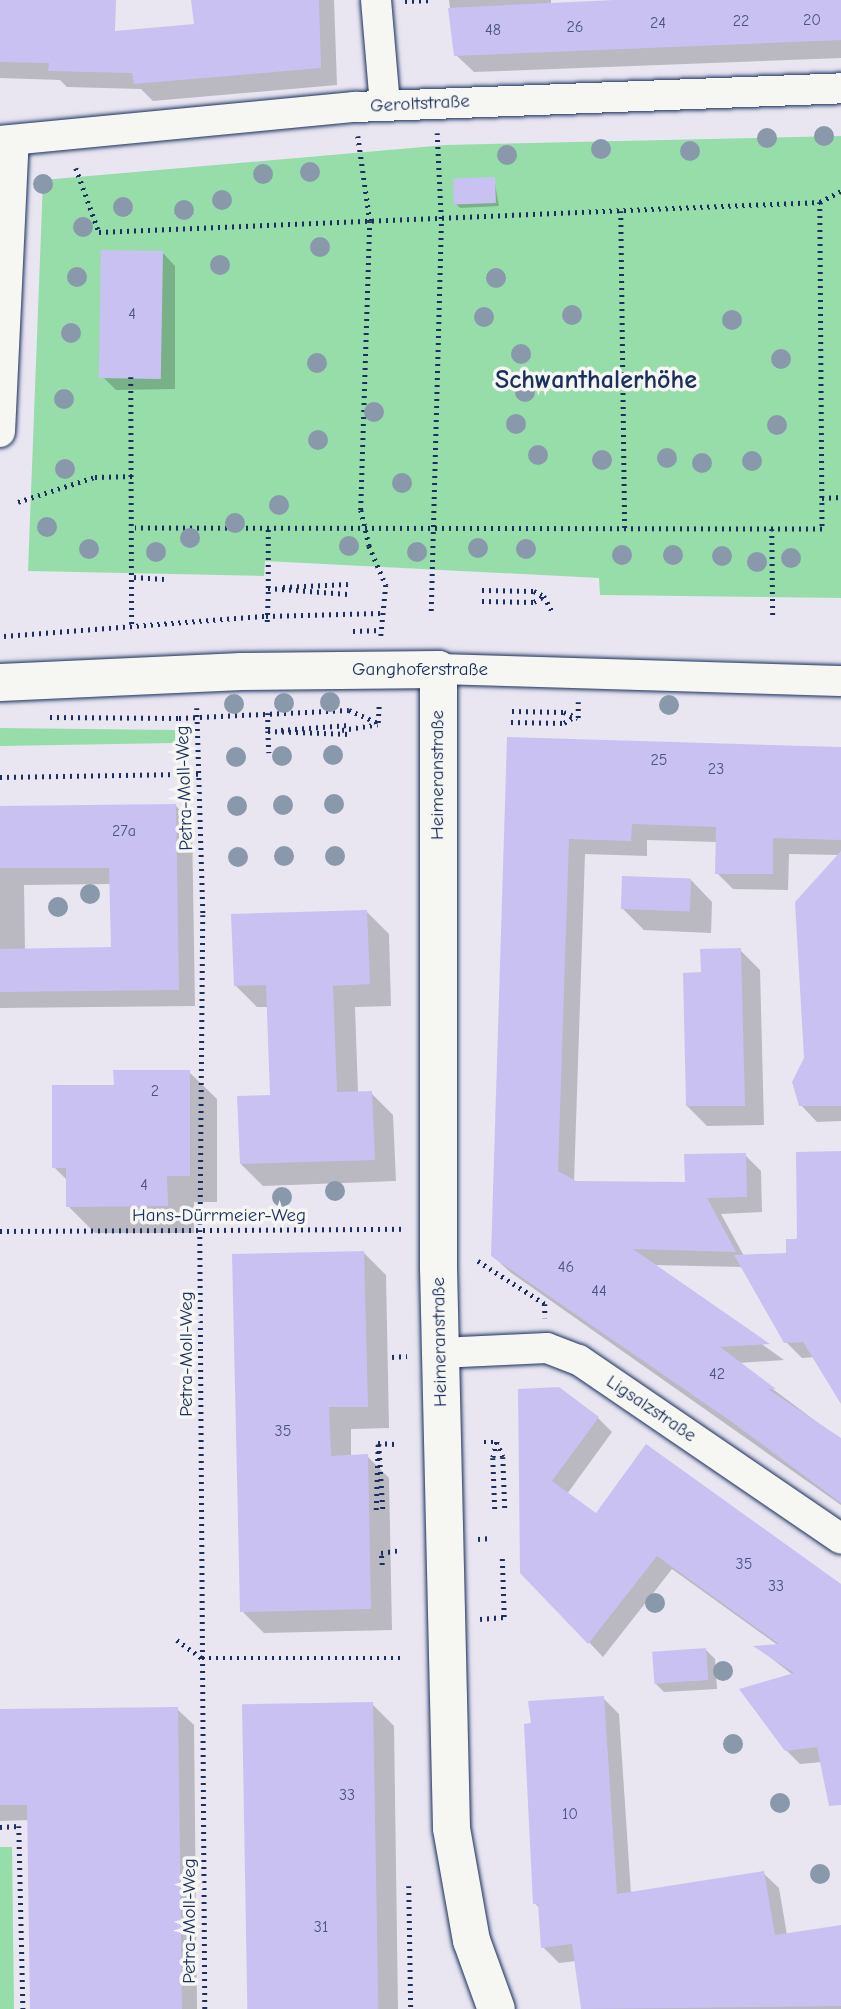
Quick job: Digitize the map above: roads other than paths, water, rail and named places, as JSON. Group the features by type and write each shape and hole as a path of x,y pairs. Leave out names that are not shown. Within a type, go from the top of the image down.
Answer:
{"street":[{"path":"376,0 385,106"},
{"name":"Geroltstraße","path":"7,141 385,106 841,88"},
{"path":"0,432 7,141"},
{"name":"Ganghoferstraße","path":"0,682 241,671 438,669 841,681"},
{"name":"Heimeranstraße","path":"438,669 439,1353 451,1828 471,1940 496,2009"},
{"name":"Ligsalzstraße","path":"439,1353 547,1348 579,1360 841,1539"}],"district":[{"name":"Schwanthalerhöhe","path":"596,381"}]}
